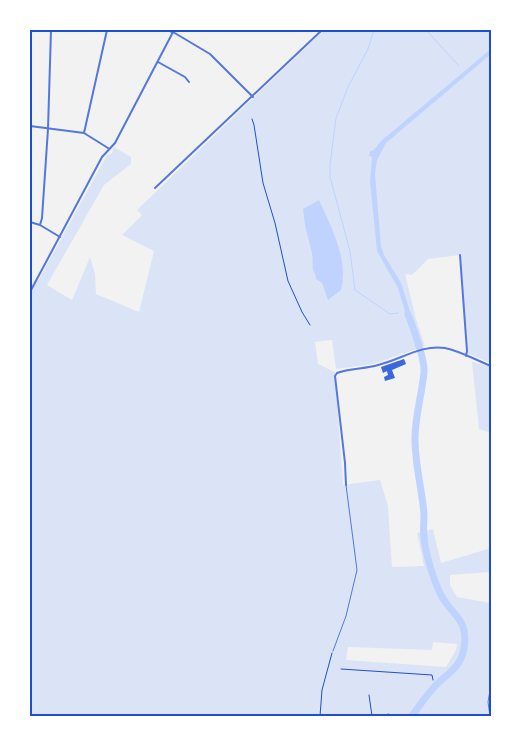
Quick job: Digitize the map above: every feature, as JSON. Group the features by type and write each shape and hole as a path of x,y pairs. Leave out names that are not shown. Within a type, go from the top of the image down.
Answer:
{"street":[{"path":"40,225 48,128 50,30"},
{"path":"84,133 107,30"},
{"path":"168,30 174,31 210,54 253,97"},
{"path":"155,188 322,30"},
{"path":"30,292 102,157 108,148 115,143 174,31"},
{"path":"158,62 185,77 189,82"},
{"path":"30,126 84,133 108,148"},
{"path":"30,222 40,225 60,237"},
{"path":"460,255 466,356"},
{"path":"346,485 335,376 337,373 380,365 424,349 446,348 491,366"}],"lane":[{"path":"333,651 346,616 357,570 346,485"},
{"path":"490,716 488,702 491,685"}],"path":[{"path":"252,119 263,184 275,223 288,281 310,325"},
{"path":"320,716 322,690 333,651"},
{"path":"341,669 432,675 434,680"},
{"path":"369,695 372,716"},
{"path":"379,716 389,714 391,716"}],"shaded area":[{"path":"324,30 491,30 491,363 467,353 460,255 428,259 412,275 405,274 425,346 373,364 336,369 332,340 315,342 318,364 335,372 343,485 380,480 388,506 392,567 424,566 417,533 433,529 441,563 491,548 491,572 450,575 450,585 457,597 491,603 491,716 30,716 30,289 35,280 38,281 107,155 112,153 114,147 131,157 131,164 104,185 47,285 72,300 90,257 95,274 96,294 139,312 154,251 122,235 142,215 137,210","holes":["312,253 340,256 343,279 328,299 322,283 316,279","433,642 457,644 456,650 446,667 346,660 348,647 432,650"]},
{"path":"472,362 491,367 491,433 479,429"}],"water":[{"path":"491,49 491,54 386,143 377,160 375,174 381,246 384,255 401,283 413,321 410,321 407,318 398,288 377,251 370,181 372,157 368,155 381,141"},
{"path":"319,200 338,243 343,267 341,290 328,300 322,283 316,279 313,269 312,253 303,209"}],"building":[{"path":"404,359 406,364 392,370 395,378 385,381 384,377 388,375 387,371 383,373 381,367"}],"waterway":[{"path":"374,30 368,49 348,87 336,118 330,177 350,251 355,290 390,314 398,313"},
{"path":"426,30 459,66"},
{"path":"408,314 424,366 415,439 424,514 425,543 430,567 438,589 445,602 462,624 465,638 463,654 457,665 435,686 412,716"}]}
